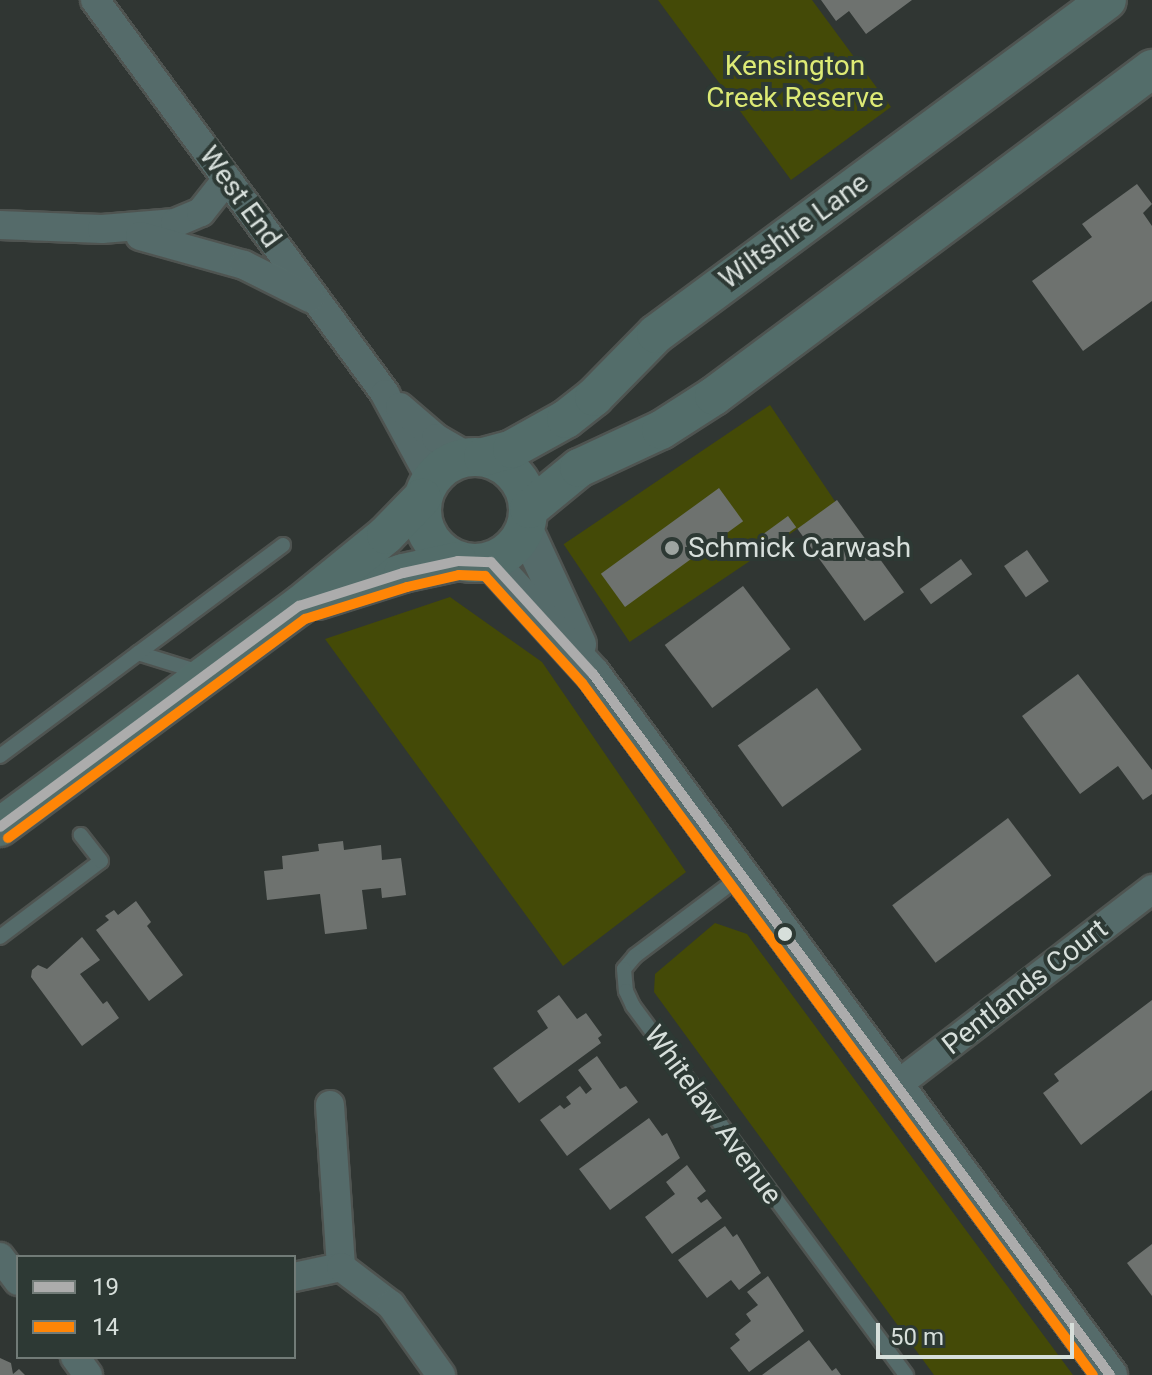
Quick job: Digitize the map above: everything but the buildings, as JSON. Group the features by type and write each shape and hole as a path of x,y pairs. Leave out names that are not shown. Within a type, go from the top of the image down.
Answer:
{"main road":[{"name":"Wiltshire Lane","path":"476,457 512,449 566,419 594,397 627,360 666,326 1107,0"},
{"path":"299,606 403,573 474,562 511,549 527,520 579,468 661,430 714,396 1152,69"},
{"path":"0,827 299,606 386,535 427,489 441,468 476,457 510,469 524,487 527,520"},
{"path":"427,489 422,518 428,537 440,551 474,562"}],"street":[{"name":"West End","path":"95,0 385,394 427,489"},
{"path":"0,225 102,229 164,225 191,218 213,200 227,179"},
{"path":"102,229 222,257 318,303"},
{"name":"West End","path":"385,394 436,438 476,457"},
{"path":"527,520 593,674"},
{"path":"474,562 593,674 1110,1375"},
{"name":"Pentlands Court","path":"897,1085 1152,889"},
{"path":"330,1105 341,1267 391,1305 441,1375"},
{"path":"0,1257 16,1278"},
{"path":"296,1277 341,1267"}],"lane":[{"path":"0,756 283,545"},
{"path":"138,653 206,675"},
{"path":"0,937 101,861 81,835"},
{"name":"Whitelaw Avenue","path":"741,876 635,956 624,969 626,991 633,1006 906,1375"}],"green space":[{"name":"Kensington Creek Reserve","path":"658,0 812,0 891,107 791,180"},
{"path":"770,405 836,503 630,642 564,544"},
{"path":"450,597 542,662 686,872 563,966 325,639"},
{"path":"715,923 747,934 1073,1375 934,1375 654,992 655,974"}],"transit line":[{"name":"19","path":"0,827 299,606 403,573 458,561 491,562 593,674 1110,1375"},
{"name":"14","path":"8,838 305,619 407,587 459,575 485,576 582,683 1093,1375"}],"place":[{"name":"Schmick Carwash","path":"672,548"}]}
